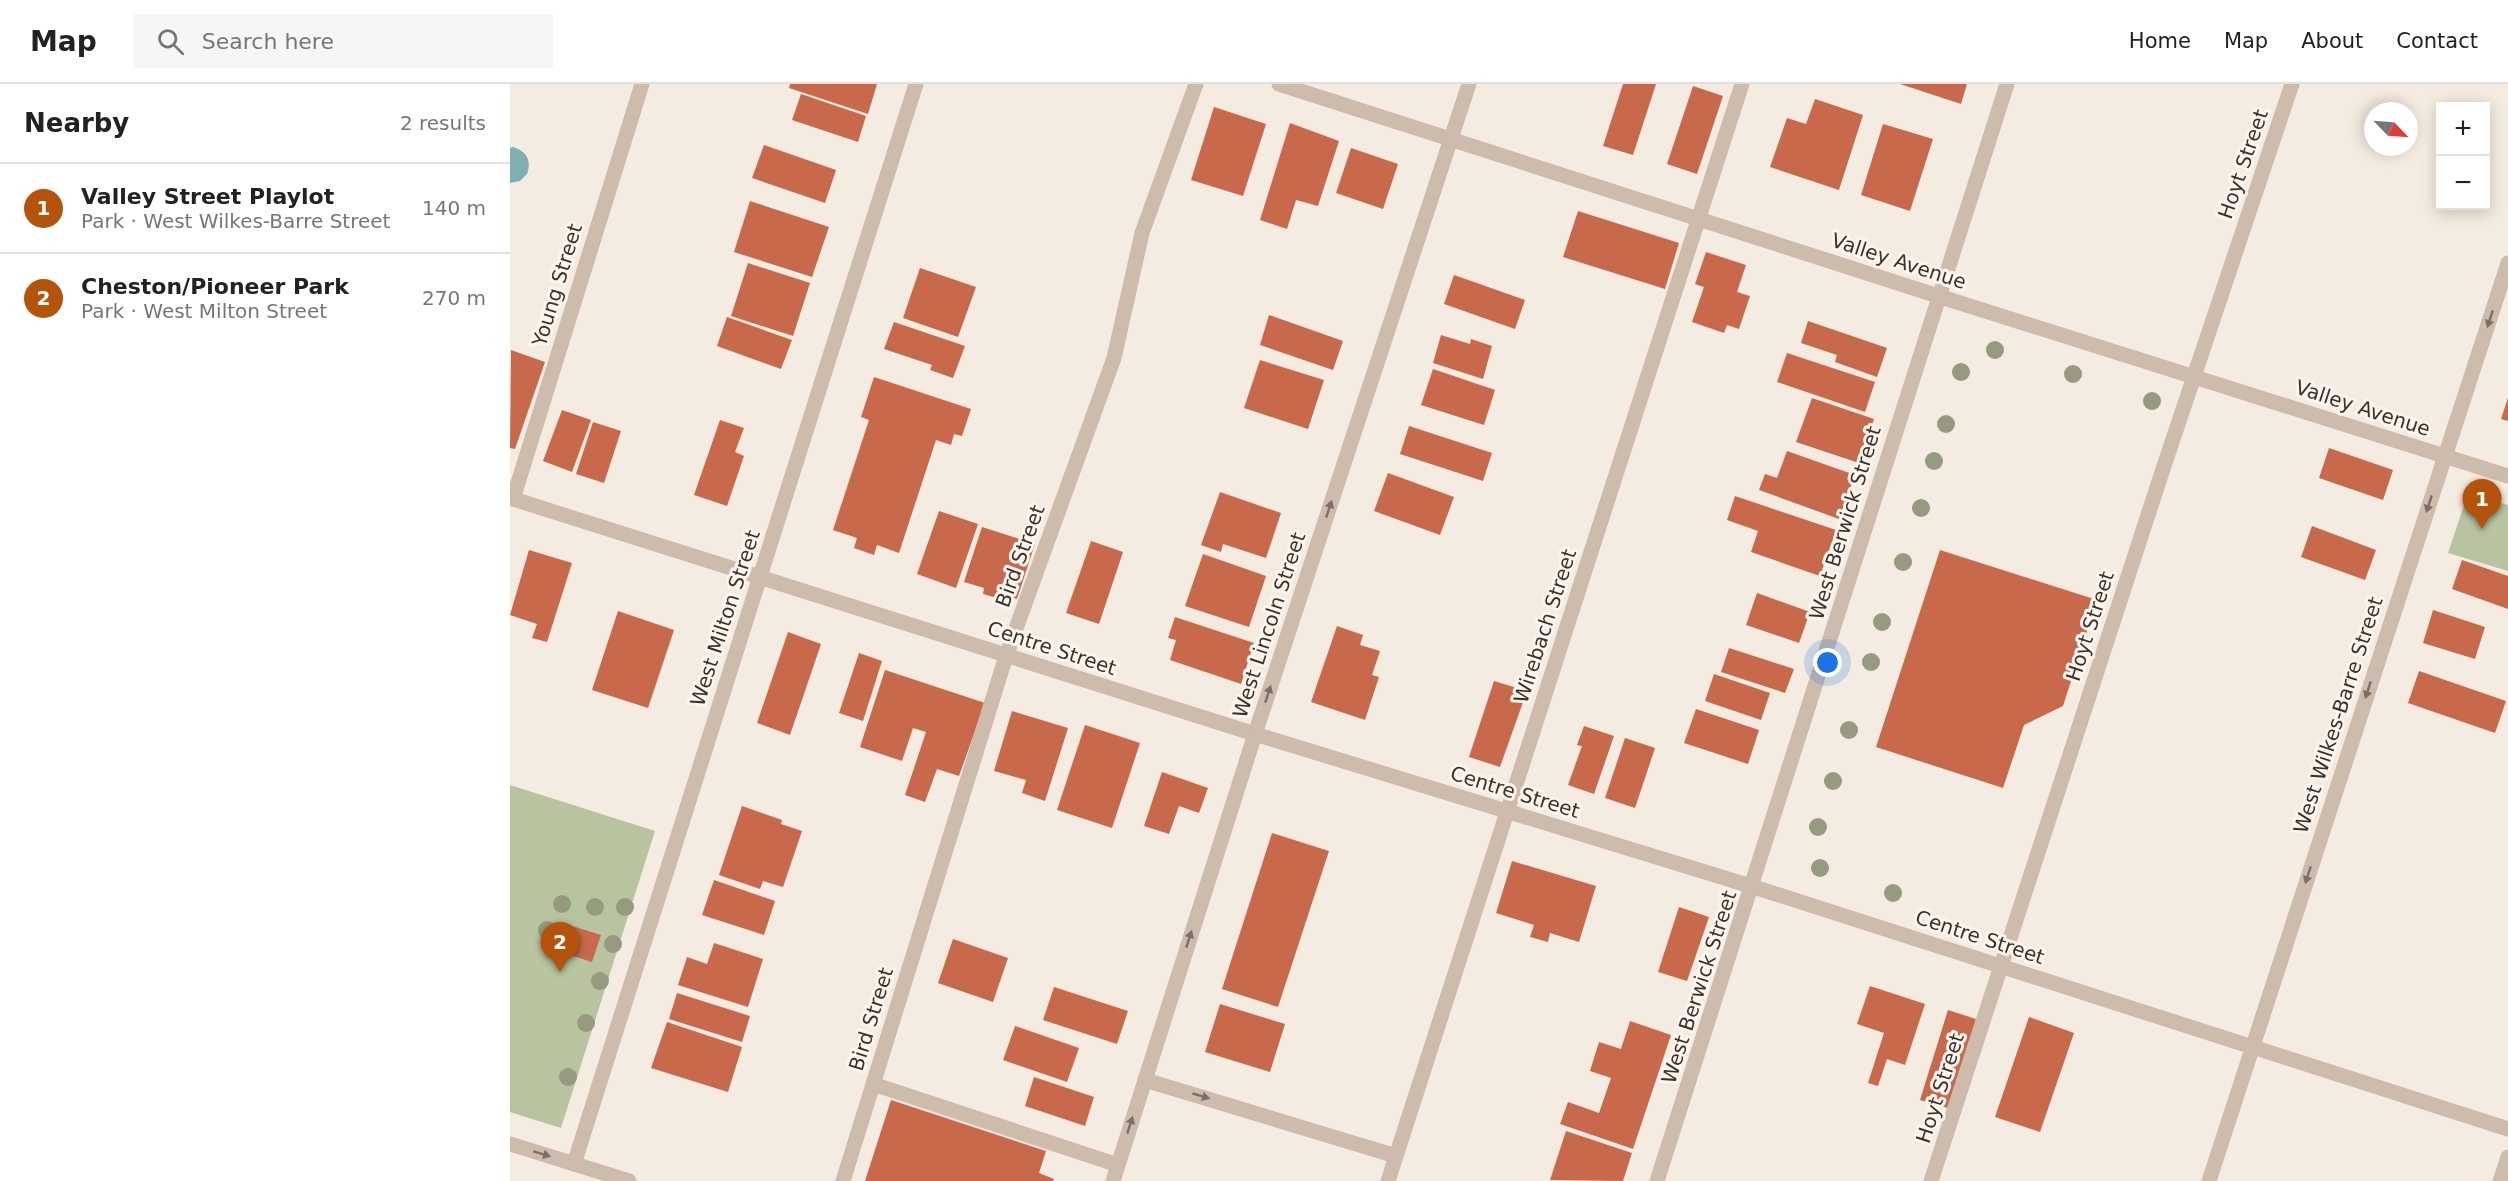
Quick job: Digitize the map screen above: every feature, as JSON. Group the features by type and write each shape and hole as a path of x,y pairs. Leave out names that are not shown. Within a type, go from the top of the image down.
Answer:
{"street":[{"name":"Young Street","path":"511,498 642,84"},
{"name":"West Milton Street","path":"574,1164 916,84"},
{"name":"Bird Street","path":"843,1181 1006,656 1114,358 1142,233 1196,84"},
{"name":"Valley Avenue","path":"1279,84 2508,476"},
{"name":"West Lincoln Street","path":"1113,1181 1255,734 1469,84"},
{"name":"Wirebach Street","path":"1388,1181 1742,84"},
{"name":"West Berwick Street","path":"1658,1181 1754,887 1938,296 2007,84"},
{"name":"Hoyt Street","path":"1931,1181 2292,84"},
{"name":"West Wilkes-Barre Street","path":"2209,1181 2508,263"},
{"name":"Centre Street","path":"511,498 1255,734 1754,887 2508,1129"},
{"path":"1145,1080 1396,1156"},
{"path":"873,1084 1118,1165"},
{"path":"510,1144 629,1181"},
{"path":"2500,1181 2508,1157"}],"green space":[{"path":"2468,493 2508,505 2508,571 2448,553"},
{"path":"510,785 655,831 561,1128 510,1112"}],"water":[{"path":"513,147 527,157 529,164 527,174 520,181 510,183 510,148"}],"building":[{"path":"790,84 877,84 868,114 789,88"},
{"path":"1623,84 1656,84 1633,155 1603,146"},
{"path":"1900,84 1967,84 1961,104"},
{"path":"1693,86 1723,96 1697,174 1667,164"},
{"path":"801,94 866,116 858,142 792,120"},
{"path":"1815,99 1863,115 1839,190 1770,167 1787,118 1806,124"},
{"path":"1214,107 1266,124 1243,196 1191,180"},
{"path":"1290,123 1339,141 1318,206 1296,200 1287,229 1260,220"},
{"path":"1883,124 1933,139 1910,211 1861,195"},
{"path":"764,145 836,170 825,203 752,178"},
{"path":"1351,148 1398,164 1383,209 1336,193"},
{"path":"750,201 829,227 812,277 734,252"},
{"path":"1578,211 1679,243 1665,289 1563,257"},
{"path":"1706,252 1746,265 1737,292 1750,296 1739,329 1727,325 1724,333 1692,322 1704,287 1695,284"},
{"path":"748,263 810,283 793,336 731,316"},
{"path":"920,268 976,287 958,337 903,318"},
{"path":"1454,275 1525,300 1515,329 1444,304"},
{"path":"1269,315 1343,341 1333,370 1260,345"},
{"path":"727,317 792,340 781,369 717,346"},
{"path":"1808,321 1887,348 1877,377 1835,362 1837,355 1801,343"},
{"path":"894,322 965,346 953,378 930,370 932,365 884,349"},
{"path":"1441,335 1470,344 1471,339 1492,346 1483,379 1433,363"},
{"path":"511,350 545,362 515,449 510,448"},
{"path":"1787,353 1875,382 1865,412 1777,382"},
{"path":"1260,360 1324,380 1308,429 1244,408"},
{"path":"1433,369 1495,390 1484,425 1421,405"},
{"path":"874,377 971,409 962,436 954,434 951,445 936,440 899,553 877,545 874,555 854,548 857,538 833,530 869,420 861,417"},
{"path":"1812,398 1874,419 1859,463 1796,442"},
{"path":"2508,398 2508,421 2501,419"},
{"path":"562,410 591,420 572,472 543,461"},
{"path":"720,420 744,428 735,452 744,456 727,506 694,495"},
{"path":"593,422 621,431 604,483 576,474"},
{"path":"1409,426 1492,453 1483,481 1400,454"},
{"path":"2329,448 2393,470 2383,500 2319,478"},
{"path":"1787,451 1855,475 1839,519 1759,490 1765,474 1777,478"},
{"path":"1388,473 1454,497 1440,535 1374,511"},
{"path":"1220,492 1281,513 1266,558 1223,544 1221,552 1201,545"},
{"path":"1735,496 1836,530 1820,576 1751,552 1758,531 1727,520"},
{"path":"939,511 978,524 956,588 917,574"},
{"path":"2312,526 2376,550 2365,580 2301,557"},
{"path":"982,527 1035,544 1017,599 998,593 997,598 983,594 984,588 964,582"},
{"path":"1091,541 1123,552 1099,624 1066,613"},
{"path":"529,550 572,563 547,642 532,638 537,624 510,615"},
{"path":"1940,550 2097,600 2063,706 2024,725 2003,788 1876,747"},
{"path":"1203,554 1266,576 1249,627 1185,606"},
{"path":"2462,560 2508,576 2508,609 2452,589"},
{"path":"1757,593 1810,612 1799,643 1746,625"},
{"path":"2433,610 2485,627 2475,659 2423,643"},
{"path":"618,611 674,630 648,708 592,690"},
{"path":"1175,617 1254,643 1241,684 1170,660 1176,640 1168,638"},
{"path":"1337,626 1363,635 1360,645 1380,651 1372,675 1379,677 1365,720 1311,702"},
{"path":"788,632 821,644 790,735 757,723"},
{"path":"1729,648 1794,669 1785,693 1721,672"},
{"path":"859,653 882,661 863,721 839,713"},
{"path":"885,670 985,703 959,776 937,769 925,802 905,795 926,732 913,728 902,761 860,747"},
{"path":"2419,671 2506,701 2495,733 2408,703"},
{"path":"1714,674 1770,693 1761,720 1705,701"},
{"path":"1494,681 1527,691 1500,767 1469,757"},
{"path":"1696,709 1759,730 1748,764 1684,743"},
{"path":"1012,711 1068,728 1045,801 1022,793 1026,780 994,771"},
{"path":"1085,725 1140,743 1112,828 1057,810"},
{"path":"1584,726 1614,736 1594,794 1568,785 1582,746 1577,745"},
{"path":"1625,738 1655,748 1635,808 1605,798"},
{"path":"1162,772 1208,788 1199,813 1179,806 1169,834 1144,826"},
{"path":"742,806 782,820 781,824 802,831 783,887 763,881 760,889 719,875"},
{"path":"1272,833 1329,851 1278,1007 1222,989"},
{"path":"1512,861 1596,886 1579,942 1550,933 1548,942 1530,937 1534,925 1496,913"},
{"path":"714,880 775,901 764,935 702,915"},
{"path":"1679,907 1709,917 1687,981 1658,972"},
{"path":"572,926 601,935 592,962 564,953"},
{"path":"953,939 1008,958 993,1002 938,983"},
{"path":"714,943 763,959 748,1007 678,985 687,957 707,964"},
{"path":"1870,986 1925,1004 1905,1065 1887,1059 1878,1086 1868,1083 1884,1033 1857,1024"},
{"path":"1054,987 1128,1011 1117,1044 1043,1020"},
{"path":"677,993 750,1016 742,1042 669,1019"},
{"path":"1220,1004 1285,1024 1270,1072 1205,1052"},
{"path":"1948,1010 1976,1019 1948,1108 1920,1100"},
{"path":"2029,1017 2074,1033 2040,1132 1995,1117"},
{"path":"1630,1021 1671,1035 1633,1149 1560,1124 1568,1102 1599,1113 1611,1078 1590,1071 1599,1042 1621,1049"},
{"path":"667,1022 742,1047 728,1092 651,1068"},
{"path":"1015,1026 1079,1048 1067,1082 1003,1060"},
{"path":"1034,1077 1094,1097 1085,1126 1025,1106"},
{"path":"891,1100 1046,1151 1039,1173 1054,1179 1053,1181 865,1181"},
{"path":"1566,1131 1632,1153 1623,1181 1550,1180"}],"place":[{"name":"Valley Street Playlot","path":"2482,529"},
{"name":"Cheston/Pioneer Park","path":"560,972"}]}
